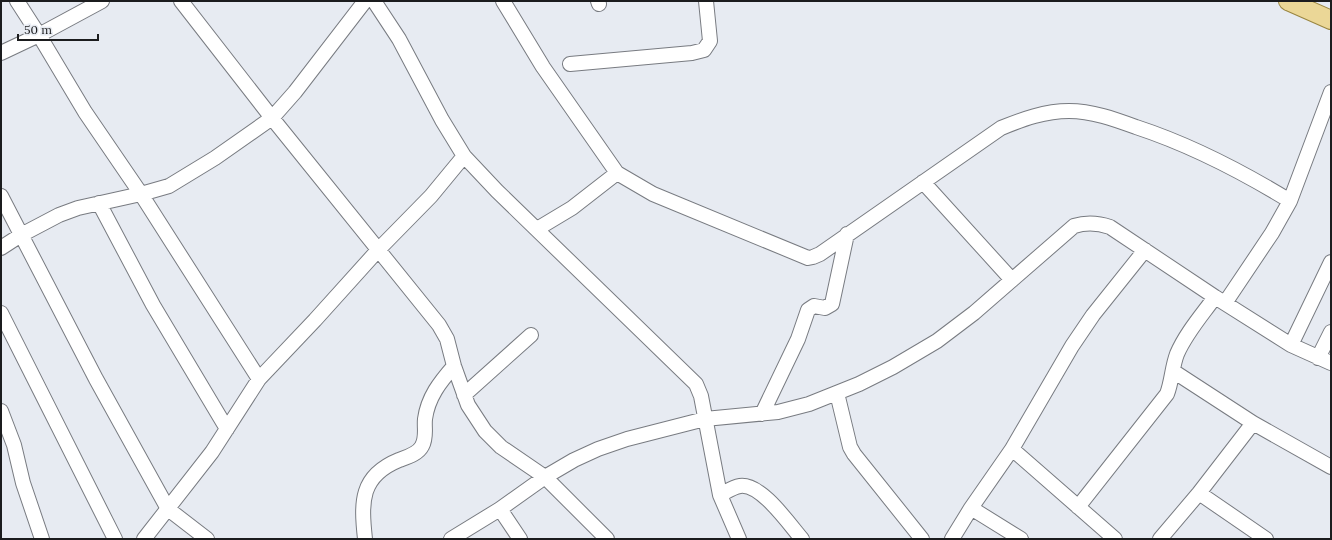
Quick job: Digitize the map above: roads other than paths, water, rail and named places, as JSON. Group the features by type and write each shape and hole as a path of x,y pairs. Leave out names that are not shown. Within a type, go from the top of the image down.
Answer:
{"main road":[{"path":"1288,1 1331,20"},
{"path":"1314,1 1331,9"}],"street":[{"path":"17,1 85,112 141,194 259,379"},
{"path":"1,53 39,35 102,1"},
{"path":"181,1 272,118 439,324 447,339 454,366 468,405 485,431 501,447 545,477 607,539"},
{"path":"1,248 21,235 59,215 99,203 169,186 190,174 272,118 295,92 365,1"},
{"path":"374,1 399,39 442,120 464,156 492,186 696,384 701,396 720,495 739,539"},
{"path":"503,1 543,67 617,172 653,194 808,258 820,254 1001,128 1045,113 1068,111 1091,113 1180,143 1236,169 1290,201"},
{"path":"570,64 692,53 704,50 710,40 706,1"},
{"path":"1078,507 1167,394 1177,356 1182,344 1220,300 1272,233 1290,201 1331,92"},
{"path":"144,539 212,452 259,379 379,250 432,196 464,156"},
{"path":"537,230 572,208 617,172"},
{"path":"923,182 1012,280"},
{"path":"1,196 96,379 168,509 207,539"},
{"path":"99,203 153,305 227,429"},
{"path":"451,539 500,509 545,477 598,448 705,419 778,412 809,404 859,384 893,367 937,341 974,313 1074,226 1082,224 1090,223 1110,227 1291,345 1325,361 1331,332"},
{"path":"762,414 801,332 808,310 810,307 814,306 825,308 832,304 847,234"},
{"path":"952,539 971,508 1012,449 1068,353 1089,321 1145,250"},
{"path":"1291,345 1331,262"},
{"path":"1,313 115,539"},
{"path":"464,395 531,335"},
{"path":"365,539 364,499 367,485 376,473 388,465 409,457 421,448 424,441 426,429 425,420 430,401 438,385 454,366"},
{"path":"1173,371 1252,423 1331,468"},
{"path":"837,393 848,438 854,454 922,539"},
{"path":"1,411 14,445 23,483 42,539"},
{"path":"1160,539 1199,493 1252,423"},
{"path":"1012,449 1115,539"},
{"path":"720,495 740,486 754,489 770,502 802,539"},
{"path":"1199,493 1266,539"},
{"path":"971,508 1021,539"},
{"path":"500,509 520,539"}]}
